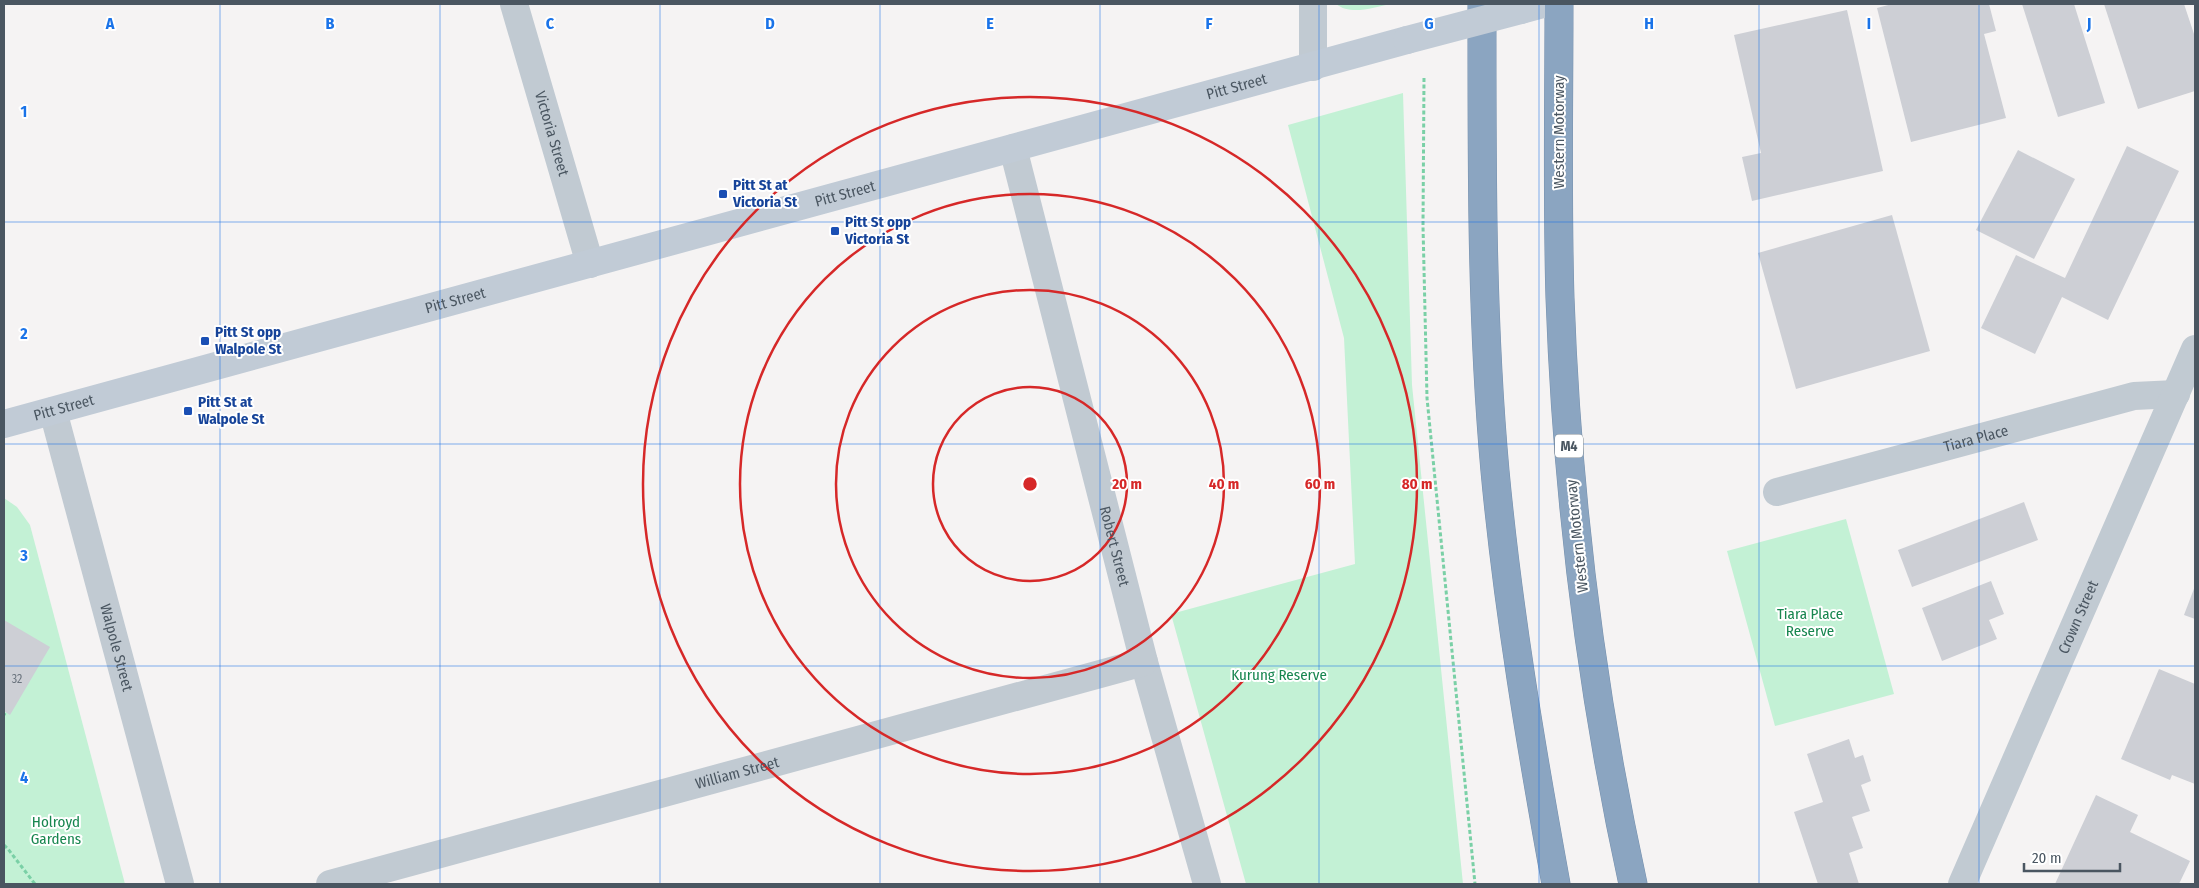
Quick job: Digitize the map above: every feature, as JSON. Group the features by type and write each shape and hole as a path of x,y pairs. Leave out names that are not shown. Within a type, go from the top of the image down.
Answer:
{"highway":[{"path":"1482,4 1482,168 1487,321 1495,469 1511,616 1532,752 1556,884"},
{"name":"Western Motorway","path":"1559,4 1560,298 1570,471 1582,587 1598,704 1618,816 1634,884"}],"main road":[{"name":"Pitt Street","path":"4,424 1542,4"}],"street":[{"name":"Victoria Street","path":"514,4 590,264"},
{"path":"1313,4 1313,68"},
{"name":"Robert Street","path":"1013,148 1144,662 1207,884"},
{"name":"Crown Street","path":"1962,884 2195,349"},
{"name":"Tiara Place","path":"1777,492 2134,396 2176,394"},
{"name":"Walpole Street","path":"53,411 180,884"},
{"name":"William Street","path":"330,884 1144,662"}],"path":[{"path":"1424,78 1422,226 1427,398 1475,884"},
{"path":"4,845 35,884"}],"green space":[{"path":"1336,4 1391,4 1356,10 1342,8"},
{"name":"Kurung Reserve","path":"1403,93 1412,385 1463,884 1246,884 1171,614 1355,564 1344,338 1288,125"},
{"name":"Holroyd Gardens","path":"4,498 17,507 30,525 125,884 4,884"},
{"name":"Tiara Place Reserve","path":"1846,519 1894,694 1775,726 1727,551"}],"building":[{"path":"1892,4 1989,4 1996,31 1984,34 2006,118 1911,142 1877,8"},
{"path":"2022,4 2074,4 2105,103 2058,117"},
{"path":"2104,4 2184,4 2195,37 2195,91 2138,109"},
{"path":"1847,10 1883,171 1752,201 1742,157 1761,153 1734,35"},
{"path":"2127,146 2179,171 2108,320 2062,297 2035,354 1981,328 2016,255 2065,278"},
{"path":"2018,150 2075,179 2034,259 1976,230"},
{"path":"1892,215 1930,351 1796,389 1758,253"},
{"path":"2024,502 2038,540 1912,587 1898,550"},
{"path":"1991,581 2004,614 1989,620 1997,639 1942,661 1922,608"},
{"path":"2195,586 2195,619 2184,615"},
{"path":"4,620 50,647 10,715 4,711"},
{"path":"2159,669 2195,684 2195,784 2172,775 2170,780 2121,759"},
{"path":"1849,739 1855,758 1863,755 1871,781 1861,785 1870,811 1852,817 1863,848 1849,853 1859,884 1818,884 1794,812 1823,802 1807,754"},
{"path":"2096,795 2138,815 2130,832 2190,861 2179,884 2055,884"}],"place":[{"name":"Pitt St at Victoria St","path":"723,194"},
{"name":"Pitt St opp Victoria St","path":"835,231"},
{"name":"Pitt St opp Walpole St","path":"205,341"},
{"name":"Pitt St at Walpole St","path":"188,411"}]}
